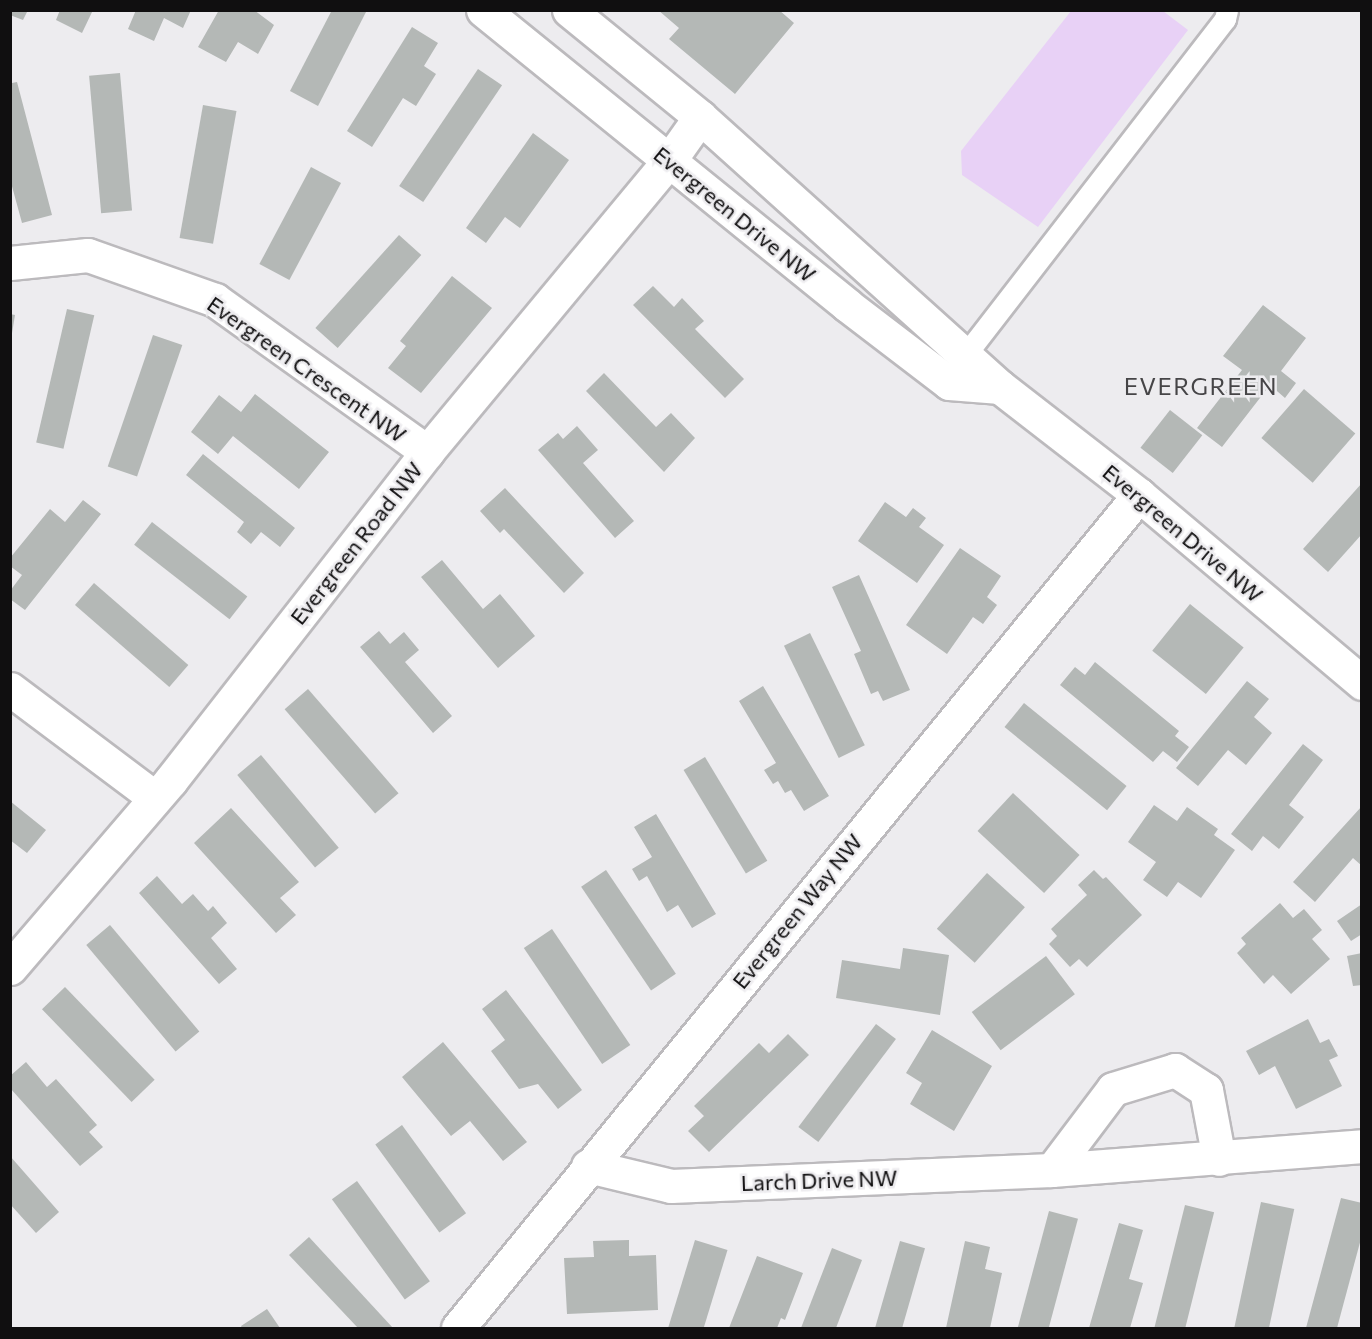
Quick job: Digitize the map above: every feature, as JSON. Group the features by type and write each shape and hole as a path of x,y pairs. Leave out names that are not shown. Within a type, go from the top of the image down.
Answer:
{"street":[{"name":"Evergreen Drive NW","path":"483,10 669,161 957,369 1000,387 1139,495 1362,683"},
{"name":"Evergreen Drive NW","path":"569,10 700,117 957,369"},
{"name":"Evergreen Road NW","path":"10,968 155,798 427,452 669,161 700,117"},
{"name":"Evergreen Crescent NW","path":"10,263 88,255 215,300 427,452"},
{"name":"Evergreen Way NW","path":"458,1329 588,1166 1139,495"},
{"path":"10,689 155,798"},
{"path":"1052,1170 1113,1089 1175,1070 1206,1090 1219,1159"},
{"name":"Larch Drive NW","path":"588,1166 671,1186 1052,1170 1219,1159 1362,1146"}],"lane":[{"path":"957,369 1225,19 1227,10"}],"shaded area":[{"path":"1071,11 1163,11 1188,30 1038,227 962,175 961,151"}],"building":[{"path":"10,10 28,10 23,20 10,15"},
{"path":"60,10 93,10 82,33 56,20"},
{"path":"136,10 191,10 183,28 164,18 154,41 128,29"},
{"path":"219,10 254,10 274,25 258,54 238,42 226,62 198,47"},
{"path":"332,10 367,10 318,106 290,91"},
{"path":"658,10 779,10 794,23 735,94 669,39 679,28"},
{"path":"412,27 438,43 424,66 436,74 416,106 403,98 372,147 347,131"},
{"path":"478,69 502,85 423,202 399,186"},
{"path":"120,73 132,210 101,213 89,76"},
{"path":"11,79 12,83 17,82 52,215 22,223 10,179"},
{"path":"203,105 236,111 213,244 180,238"},
{"path":"533,133 569,160 520,228 505,217 486,243 466,228"},
{"path":"311,167 341,183 289,280 259,264"},
{"path":"399,235 421,255 338,348 315,328"},
{"path":"452,276 492,308 421,393 388,368 406,346 400,341"},
{"path":"653,286 674,307 682,298 704,321 695,329 744,379 725,398 633,305"},
{"path":"1263,305 1306,338 1281,371 1296,383 1285,398 1270,385 1222,447 1197,428 1242,370 1223,356"},
{"path":"67,309 94,315 63,449 36,442"},
{"path":"10,314 15,315 12,333 10,332"},
{"path":"153,335 182,345 137,477 108,466"},
{"path":"604,373 656,427 671,413 695,438 664,472 586,391"},
{"path":"1304,389 1355,434 1313,483 1261,438"},
{"path":"255,394 329,452 299,489 233,436 218,454 191,432 219,395 241,412"},
{"path":"1170,410 1202,435 1173,473 1140,448"},
{"path":"577,426 598,450 583,463 634,521 615,538 538,450 558,433 563,439"},
{"path":"203,454 295,528 280,547 261,532 251,544 237,532 244,522 186,475"},
{"path":"1362,483 1362,534 1328,572 1303,549"},
{"path":"505,488 584,573 564,593 504,529 500,533 480,511"},
{"path":"83,500 101,514 25,610 10,599 10,591 22,575 10,566 10,558 50,509 65,522"},
{"path":"885,502 906,517 913,508 926,518 919,527 944,545 917,583 858,541"},
{"path":"152,522 247,596 229,619 134,545"},
{"path":"960,548 1001,576 987,597 997,605 983,624 973,617 947,654 906,625"},
{"path":"442,560 483,609 500,594 535,636 498,668 421,577"},
{"path":"859,575 910,690 883,701 878,691 871,694 854,654 861,651 832,587"},
{"path":"94,583 188,665 169,687 75,605"},
{"path":"1190,604 1244,647 1206,694 1152,651"},
{"path":"379,631 390,644 404,632 419,650 405,662 452,716 433,733 360,647"},
{"path":"810,633 865,745 839,758 784,646"},
{"path":"1095,662 1179,731 1175,736 1189,747 1177,762 1163,751 1153,762 1060,685 1075,667 1085,675"},
{"path":"1247,681 1269,699 1254,717 1272,733 1246,765 1228,750 1198,786 1176,768"},
{"path":"763,686 829,796 804,811 791,790 785,793 778,781 773,784 764,770 776,763 739,701"},
{"path":"308,689 399,793 375,813 285,709"},
{"path":"1024,703 1127,786 1107,810 1004,727"},
{"path":"1303,744 1323,760 1289,805 1304,817 1279,849 1263,836 1252,851 1231,834"},
{"path":"261,755 339,848 315,868 237,775"},
{"path":"705,757 767,861 746,874 684,770"},
{"path":"1013,793 1080,855 1044,893 978,831"},
{"path":"10,801 46,830 27,853 10,840"},
{"path":"1154,805 1177,821 1187,807 1218,829 1214,835 1235,850 1201,898 1178,882 1167,897 1143,880 1156,862 1128,842"},
{"path":"1362,806 1362,866 1353,858 1315,902 1293,882"},
{"path":"231,808 299,882 280,898 296,915 276,933 194,843"},
{"path":"656,814 716,914 692,928 678,905 667,912 647,876 639,881 632,869 652,857 634,827"},
{"path":"606,870 676,974 651,990 581,887"},
{"path":"1094,870 1103,879 1106,877 1142,915 1087,967 1079,959 1070,967 1049,944 1057,936 1051,929 1087,895 1078,885"},
{"path":"987,873 1025,907 975,963 937,929"},
{"path":"157,876 182,904 193,894 208,911 213,906 227,923 211,938 237,969 219,984 139,893"},
{"path":"1280,903 1293,918 1304,909 1322,930 1312,939 1330,959 1291,994 1273,975 1264,984 1237,953 1246,944 1241,938"},
{"path":"1362,904 1362,934 1351,941 1337,921"},
{"path":"110,925 199,1031 176,1051 86,945"},
{"path":"552,929 630,1045 602,1064 524,948"},
{"path":"903,948 949,955 940,1015 836,998 842,960 900,969"},
{"path":"1362,953 1362,985 1353,986 1347,956"},
{"path":"1046,956 1075,994 1001,1050 972,1012"},
{"path":"65,987 155,1080 132,1102 42,1009"},
{"path":"506,990 582,1090 558,1109 538,1084 519,1089 491,1051 505,1040 482,1009"},
{"path":"1308,1019 1320,1043 1329,1039 1338,1056 1329,1060 1342,1086 1296,1109 1275,1066 1259,1075 1246,1051"},
{"path":"876,1024 896,1039 818,1142 798,1127"},
{"path":"932,1030 992,1066 954,1131 910,1104 922,1083 906,1073"},
{"path":"788,1034 809,1055 709,1152 688,1131 704,1116 694,1106 759,1043 769,1053"},
{"path":"443,1042 527,1142 503,1161 470,1121 451,1136 402,1077"},
{"path":"26,1062 47,1087 56,1079 97,1125 89,1132 103,1147 80,1166 10,1088 10,1076"},
{"path":"402,1125 466,1213 439,1233 375,1144"},
{"path":"10,1156 59,1212 36,1233 10,1204"},
{"path":"357,1181 430,1281 405,1300 332,1199"},
{"path":"1341,1198 1362,1203 1362,1235 1337,1328 1306,1328"},
{"path":"1261,1202 1294,1209 1269,1328 1234,1327"},
{"path":"1185,1205 1214,1212 1185,1328 1155,1327"},
{"path":"1049,1211 1078,1219 1049,1328 1018,1328"},
{"path":"1119,1223 1143,1230 1129,1279 1143,1283 1130,1328 1089,1328"},
{"path":"309,1237 393,1328 358,1328 289,1255"},
{"path":"629,1240 629,1256 656,1255 658,1310 567,1314 564,1258 594,1257 593,1241"},
{"path":"695,1240 728,1250 704,1328 668,1328"},
{"path":"900,1241 925,1248 902,1328 875,1328"},
{"path":"965,1241 990,1247 985,1269 1002,1273 990,1328 946,1328"},
{"path":"832,1248 862,1260 836,1328 801,1328"},
{"path":"757,1256 803,1273 785,1320 781,1318 777,1328 729,1328"},
{"path":"267,1309 280,1328 242,1328 241,1326"}],"district":[{"name":"EVERGREEN","path":"1201,386"}]}
